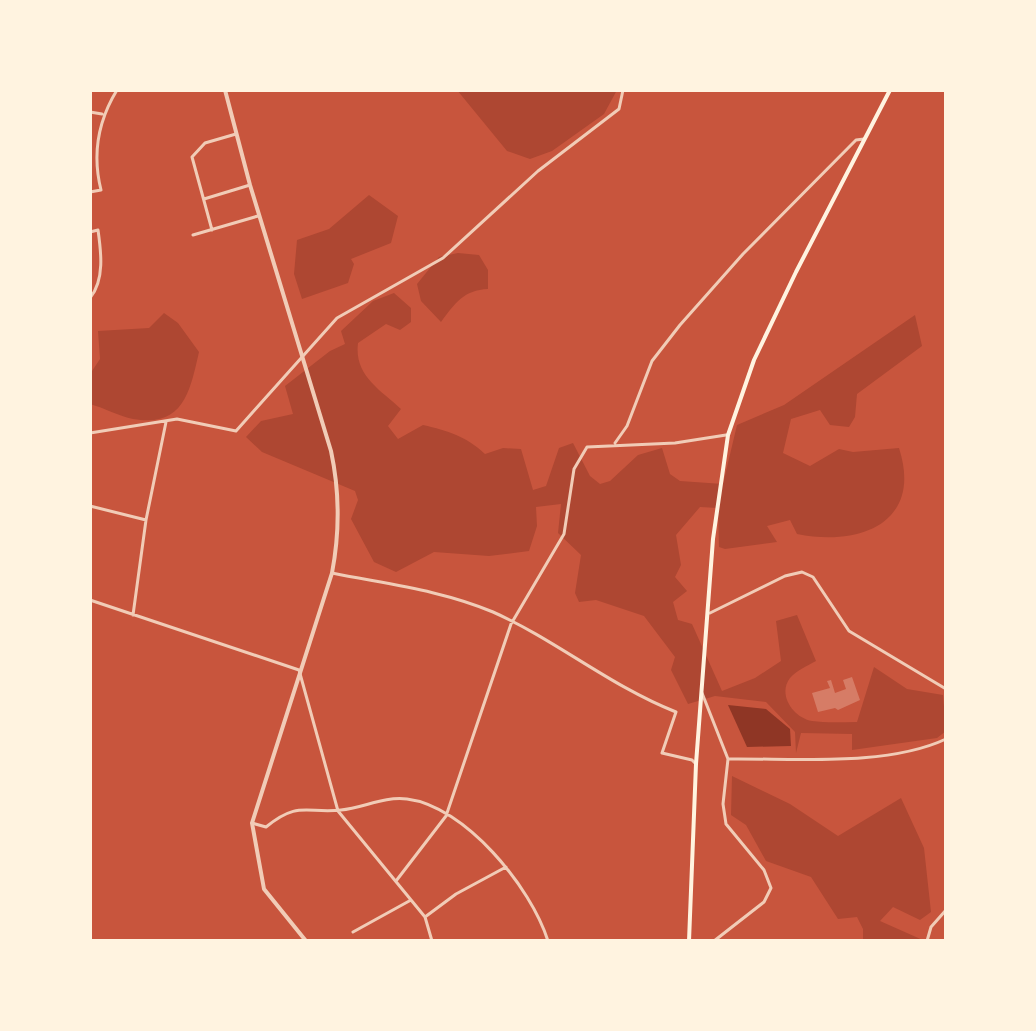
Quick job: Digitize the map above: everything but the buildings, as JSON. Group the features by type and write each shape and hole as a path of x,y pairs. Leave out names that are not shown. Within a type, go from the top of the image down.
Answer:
{"main road":[{"path":"689,941 696,764 717,494 728,435 754,360 890,90"}],"street":[{"path":"90,192 101,190 95,166 102,114 117,90"},
{"path":"225,90 337,482 338,540 332,573 252,823 264,889 306,941"},
{"path":"90,433 189,420 236,431 252,409 303,358 311,344 337,318 426,268 470,236 538,171 619,109 623,90"},
{"path":"90,112 102,114"},
{"path":"212,230 192,157 205,143 236,134"},
{"path":"615,443 627,426 652,361 680,325 856,140 864,139"},
{"path":"203,199 250,185"},
{"path":"193,235 259,215"},
{"path":"90,232 98,230 101,260 95,292 90,298"},
{"path":"133,615 146,520 166,421"},
{"path":"396,881 446,816 511,624 564,534 574,469 587,447 615,443 675,443 728,435"},
{"path":"90,506 146,520"},
{"path":"710,613 785,576 802,572 813,577 849,631 946,689"},
{"path":"332,573 452,597 496,613 644,700 676,712 662,753 692,760 696,764"},
{"path":"90,600 299,670"},
{"path":"299,670 338,811 425,917 432,941"},
{"path":"702,693 728,759 723,818 764,870 771,888 764,902 714,941"},
{"path":"728,759 854,757 919,749 946,739"},
{"path":"252,823 266,827 277,818 312,807 338,811 388,797 428,804 481,841 506,867 536,909 548,941"},
{"path":"425,917 456,894 506,867"},
{"path":"353,932 411,900"},
{"path":"927,941 931,927 946,910"}],"shaded area":[{"path":"457,90 617,90 604,114 552,151 530,159 507,151"},
{"path":"369,195 398,216 391,243 351,259 354,264 348,283 302,299 294,274 297,240 329,229"},
{"path":"458,253 479,255 488,270 488,289 466,295 441,322 421,301 417,284 439,257"},
{"path":"394,293 411,308 411,322 400,330 386,324 358,343 364,373 401,409 388,426 398,439 423,425 456,435 485,454 503,448 521,449 533,490 546,486 559,448 573,443 590,476 600,484 610,481 638,455 662,448 670,474 680,481 723,484 737,425 784,405 915,315 922,346 857,394 855,417 849,427 830,425 820,410 791,419 783,453 810,466 839,449 853,452 899,448 904,473 902,494 894,511 881,524 864,532 843,536 797,534 790,520 767,526 777,542 725,549 719,547 718,508 700,507 676,535 681,565 675,577 687,591 673,602 678,620 692,624 722,691 755,678 781,661 776,621 797,615 816,661 796,673 786,685 789,705 799,715 817,722 857,722 874,667 907,689 943,695 946,731 937,738 852,750 852,734 801,733 796,753 795,732 766,702 715,696 688,704 671,670 675,657 644,616 596,600 579,602 575,593 581,555 558,533 561,504 536,507 537,526 529,551 489,556 434,552 396,572 374,562 351,519 358,500 355,491 262,452 246,437 261,421 293,414 285,386 330,351 345,344 341,331 373,301"},
{"path":"164,313 178,323 199,352 182,404 164,418 150,420 128,418 90,404 90,374 100,359 98,331 149,328"},
{"path":"728,705 766,709 790,729 791,746 747,747"},
{"path":"732,776 790,804 838,836 901,798 924,848 931,912 920,920 893,907 880,921 925,941 863,941 863,929 857,917 838,919 811,877 766,861 746,825 731,815"}]}
